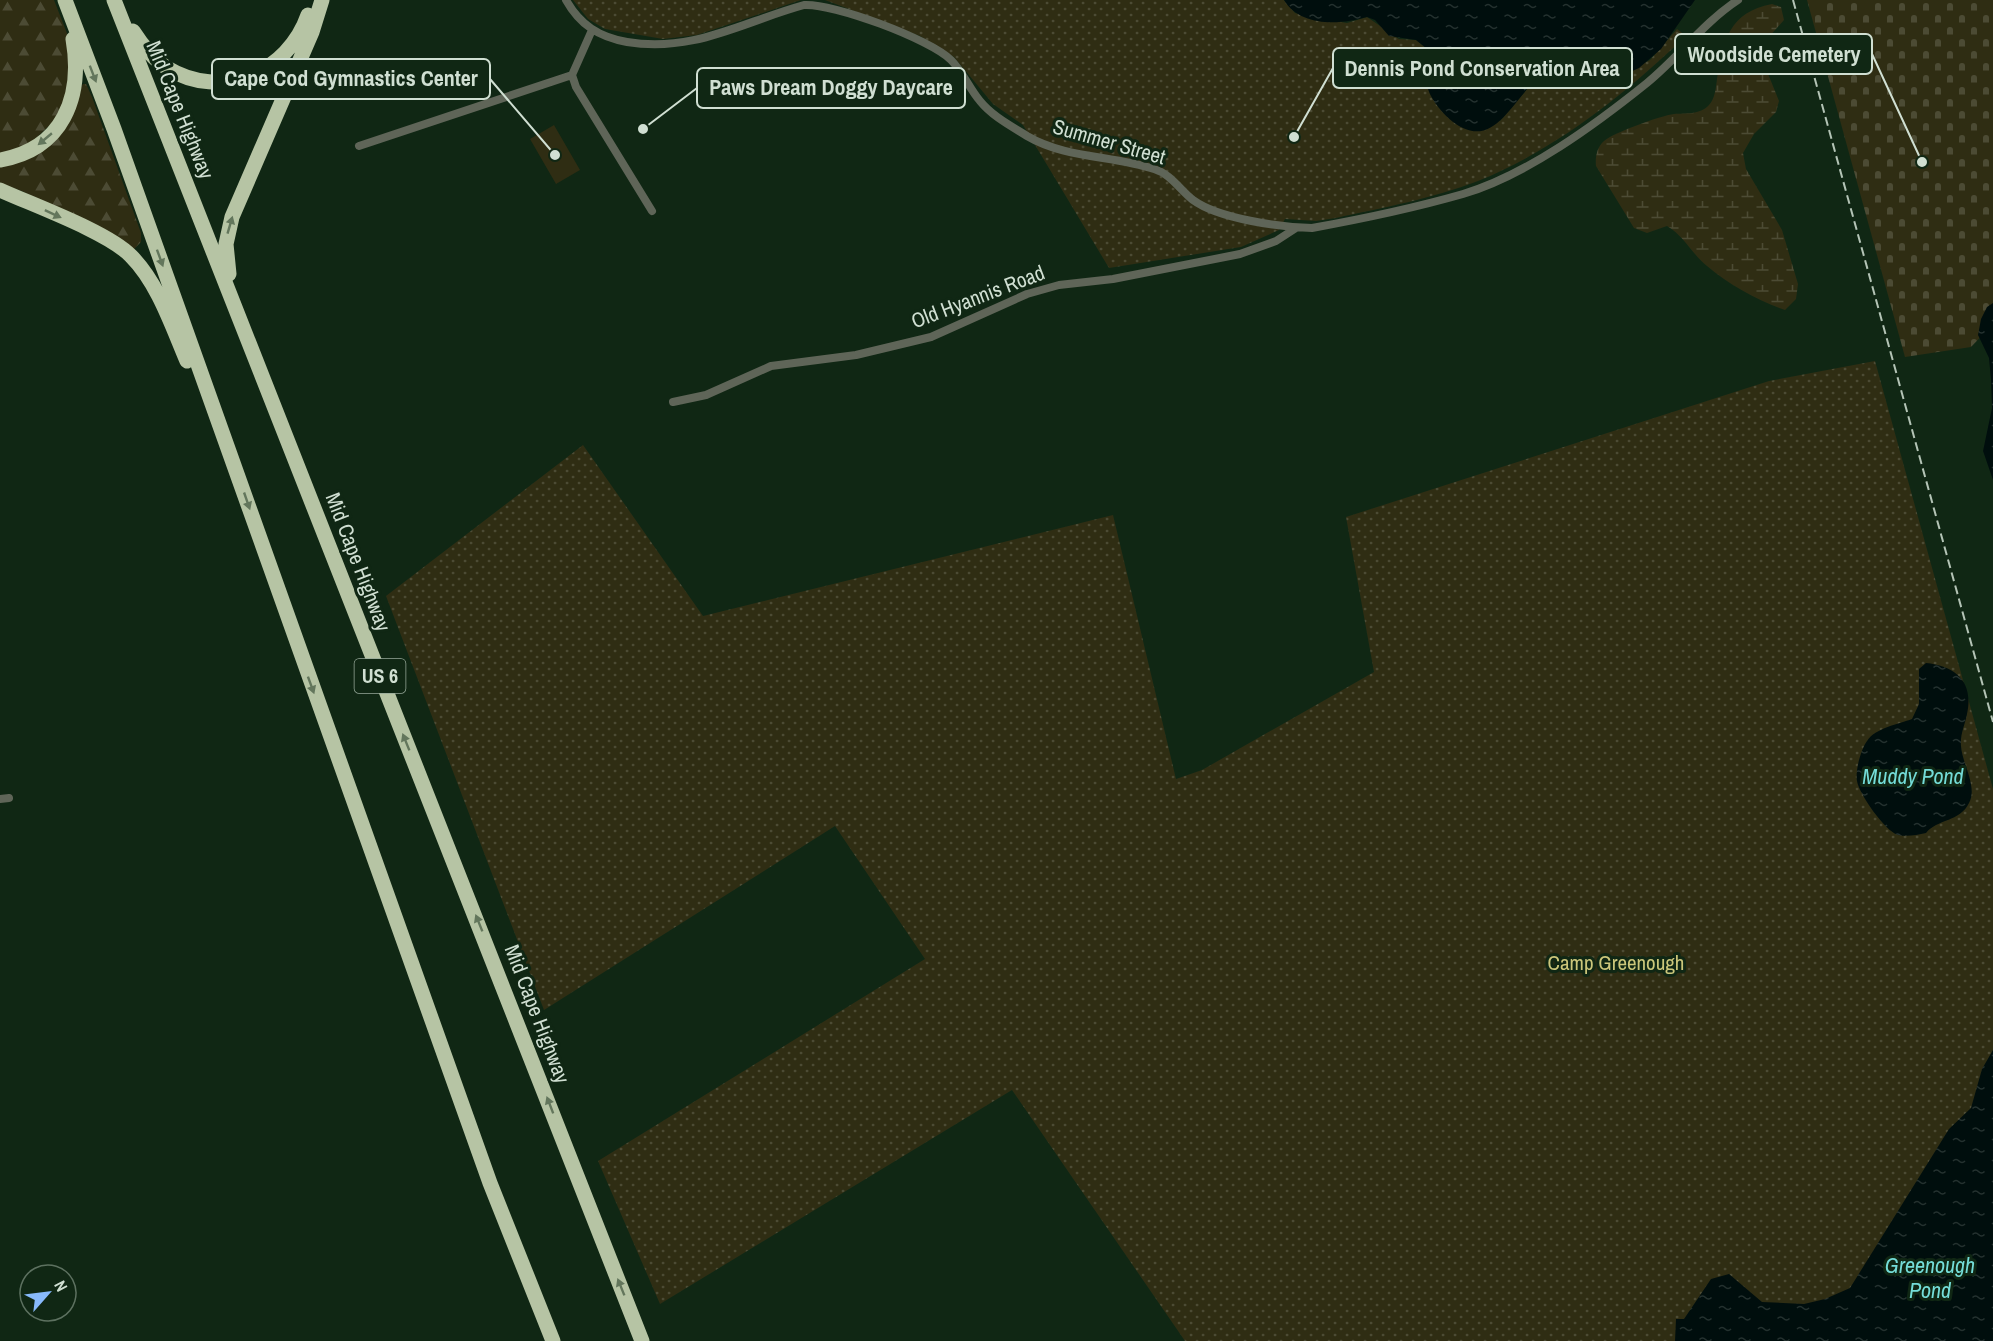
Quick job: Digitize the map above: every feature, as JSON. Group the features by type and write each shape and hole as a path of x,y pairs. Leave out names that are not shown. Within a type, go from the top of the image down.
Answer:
{"highway":[{"path":"116,6 145,48 165,67 192,79 221,82 251,76 282,57 305,24 311,0"},
{"path":"235,303 226,252 229,227 312,32 322,0"},
{"path":"0,160 22,154 39,144 55,130 68,113 77,74 67,3"},
{"path":"67,3 490,1183 553,1341"},
{"name":"Mid Cape Highway","path":"116,6 235,303 642,1341"},
{"path":"0,190 114,243 138,263 162,306 234,466"}],"street":[{"path":"566,0 591,30 572,75 576,87 652,212"},
{"name":"Summer Street","path":"591,30 604,36 642,44 686,43 723,34 785,11 817,4 907,35 941,52 951,60 990,111 1030,138 1070,152 1134,163 1159,171 1193,200 1219,213 1296,228 1346,221 1463,194 1532,162 1574,138 1633,94 1660,71 1706,24 1738,0"},
{"path":"359,146 572,75"},
{"name":"Old Hyannis Road","path":"673,402 706,395 771,366 856,355 931,337 1026,294 1059,285 1113,279 1246,252 1276,241 1296,228"}],"green space":[{"path":"0,0 54,0 68,36 72,73 59,116 31,143 0,155"},
{"path":"573,0 801,0 697,35 663,39 605,29 588,19"},
{"path":"825,0 1284,0 1295,13 1347,23 1367,17 1399,39 1416,40 1426,48 1426,63 1500,121 1529,87 1558,84 1571,89 1593,89 1650,60 1677,29 1686,36 1639,79 1589,118 1535,153 1478,181 1426,198 1336,218 1316,221 1285,219 1279,230 1241,247 1109,268 1023,125 993,104 954,57 920,36"},
{"path":"1807,0 1993,0 1993,324 1971,347 1905,357"},
{"path":"1772,4 1781,7 1784,20 1758,49 1779,101 1776,112 1754,134 1743,153 1746,169 1782,230 1798,284 1796,299 1785,310 1725,280 1667,226 1647,233 1634,228 1596,166 1597,152 1604,141 1610,137 1649,121 1674,114 1697,112 1709,105 1714,96 1722,52 1731,30 1746,14"},
{"path":"83,84 86,84 92,97 141,233 141,242 134,249 22,191 9,182 7,177 9,169 26,157"},
{"path":"554,125 580,170 556,184 530,139"},
{"path":"26,157 22,191 0,184 0,164"},
{"name":"Camp Greenough","path":"1875,361 1993,789 1993,1341 1185,1341 1012,1090 660,1304 598,1161 925,959 835,826 544,1010 386,596 583,445 703,616 1113,515 1176,779 1202,770 1374,672 1346,517 1769,381"}],"water":[{"path":"1284,0 1695,0 1661,49 1639,68 1593,89 1571,89 1558,84 1529,87 1496,124 1477,131 1466,129 1453,122 1435,102 1427,84 1426,48 1416,40 1389,36 1375,20 1367,17 1345,22 1321,22 1310,19 1291,9"},
{"path":"1993,303 1993,480 1983,451 1992,408 1989,358 1978,335 1981,319 1987,307"},
{"name":"Muddy Pond","path":"1926,663 1954,672 1965,685 1968,693 1961,746 1971,782 1971,797 1960,814 1936,825 1926,833 1901,836 1886,827 1873,811 1859,787 1857,772 1863,749 1871,737 1881,730 1912,719 1919,704 1919,669"},
{"name":"Greenough Pond","path":"1993,1050 1993,1341 1675,1341 1676,1319 1684,1319 1711,1279 1729,1274 1762,1302 1804,1304 1825,1299 1850,1288 1949,1129 1971,1108 1982,1069"}],"railway":[{"path":"1793,0 1993,722"}],"place":[{"name":"Paws Dream Doggy Daycare","path":"643,129"},
{"name":"Dennis Pond Conservation Area","path":"1294,137"},
{"name":"Cape Cod Gymnastics Center","path":"555,155"},
{"name":"Woodside Cemetery","path":"1922,162"}]}
